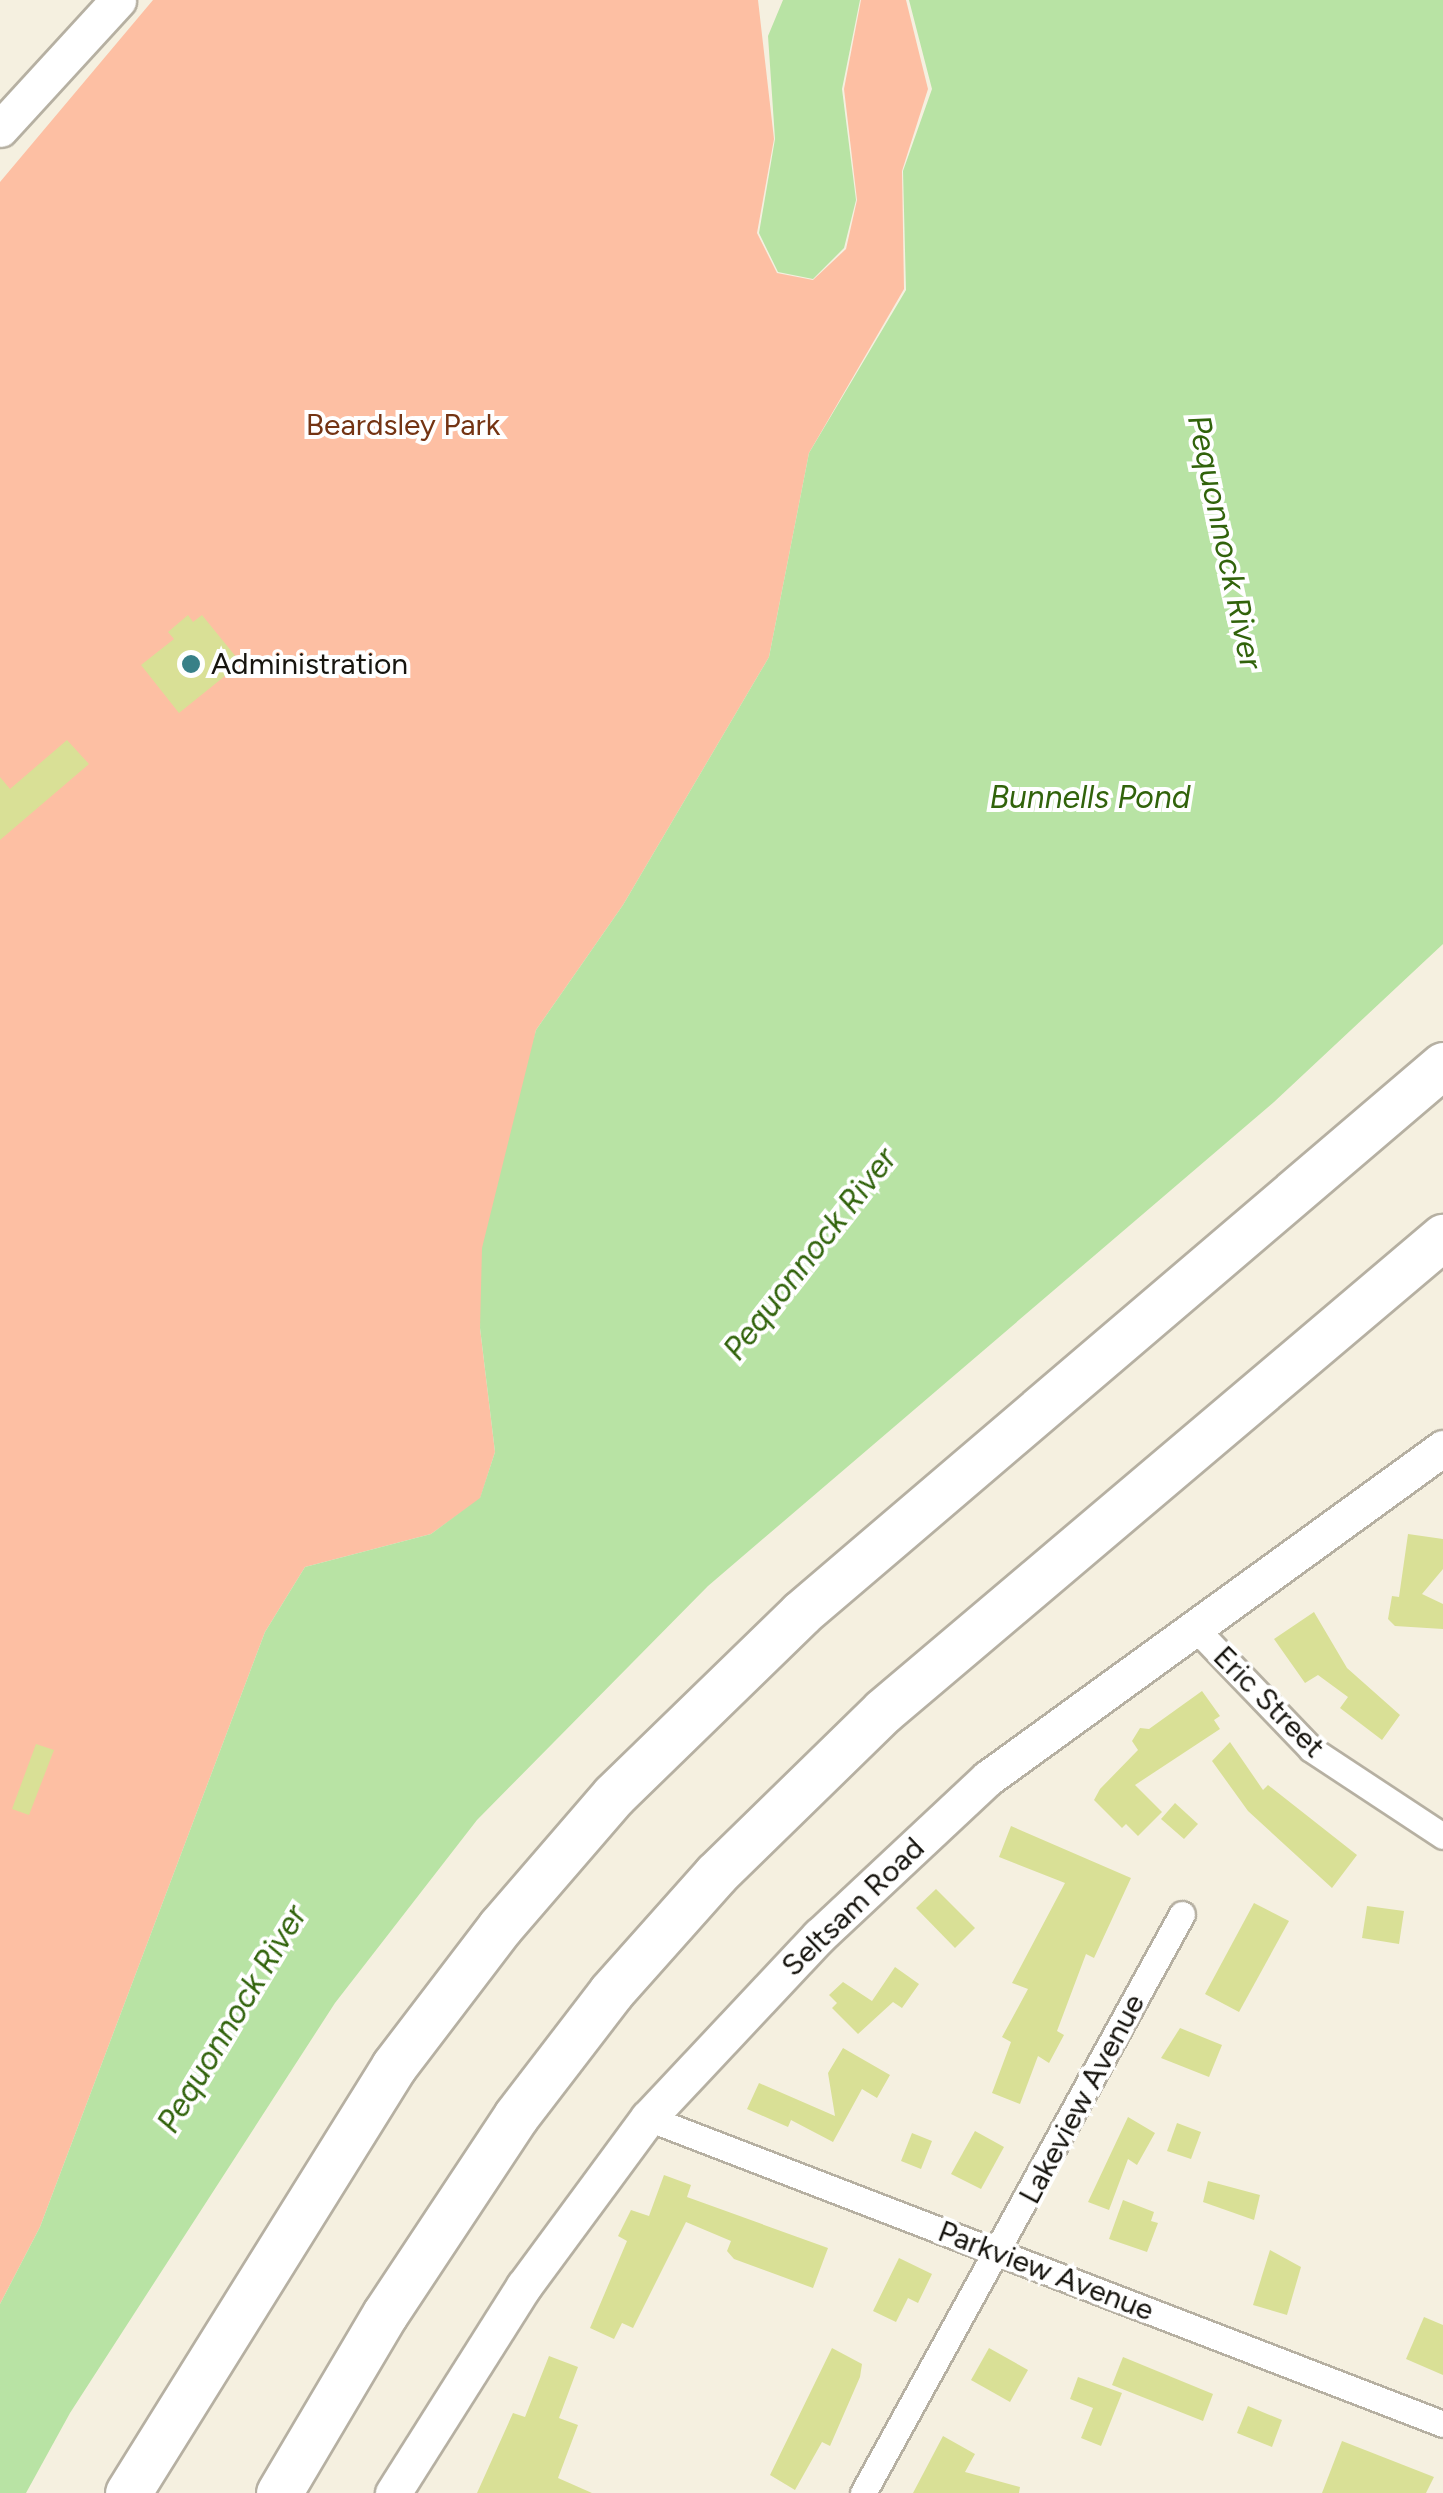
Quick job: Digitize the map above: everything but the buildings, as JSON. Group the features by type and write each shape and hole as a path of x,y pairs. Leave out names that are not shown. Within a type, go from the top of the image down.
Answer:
{"highway":[{"path":"128,2493 394,2066 500,1927 614,1795 801,1613 1436,1070"},
{"path":"279,2493 386,2314 516,2116 612,1992 716,1874 883,1710 1443,1236"}],"main road":[{"path":"0,129 118,0"},
{"name":"Seltsam Road","path":"393,2493 524,2286 648,2118 818,1936 988,1778 1198,1631 1443,1448"}],"street":[{"name":"Eric Street","path":"1198,1631 1312,1748 1443,1836"},
{"name":"Lakeview Avenue","path":"863,2493 1182,1914"},
{"name":"Parkview Avenue","path":"648,2118 1443,2424"}],"green space":[{"name":"Beardsley Park","path":"153,0 758,0 774,139 757,233 777,273 813,280 846,249 857,200 844,89 861,0 906,0 928,89 902,171 904,289 809,453 769,657 623,905 536,1030 480,1328 495,1452 480,1499 431,1534 305,1567 265,1632 40,2227 0,2304 0,182"}],"water":[{"path":"783,0 860,0 842,89 856,200 844,248 813,279 778,272 759,233 775,139 768,36"},
{"name":"Bunnells Pond","path":"909,0 1443,0 1443,944 1274,1102 708,1586 477,1820 335,2003 70,2413 26,2493 0,2493 0,2304 40,2227 265,1632 305,1567 431,1534 480,1498 495,1452 480,1328 482,1248 536,1030 623,905 769,657 809,453 906,290 903,171 932,89"}],"place":[{"name":"Administration","path":"191,664"}],"water label":[{"name":"Pequonnock River","path":"1225,542"},
{"name":"Pequonnock River","path":"810,1254"},
{"name":"Pequonnock River","path":"232,2019"}]}
